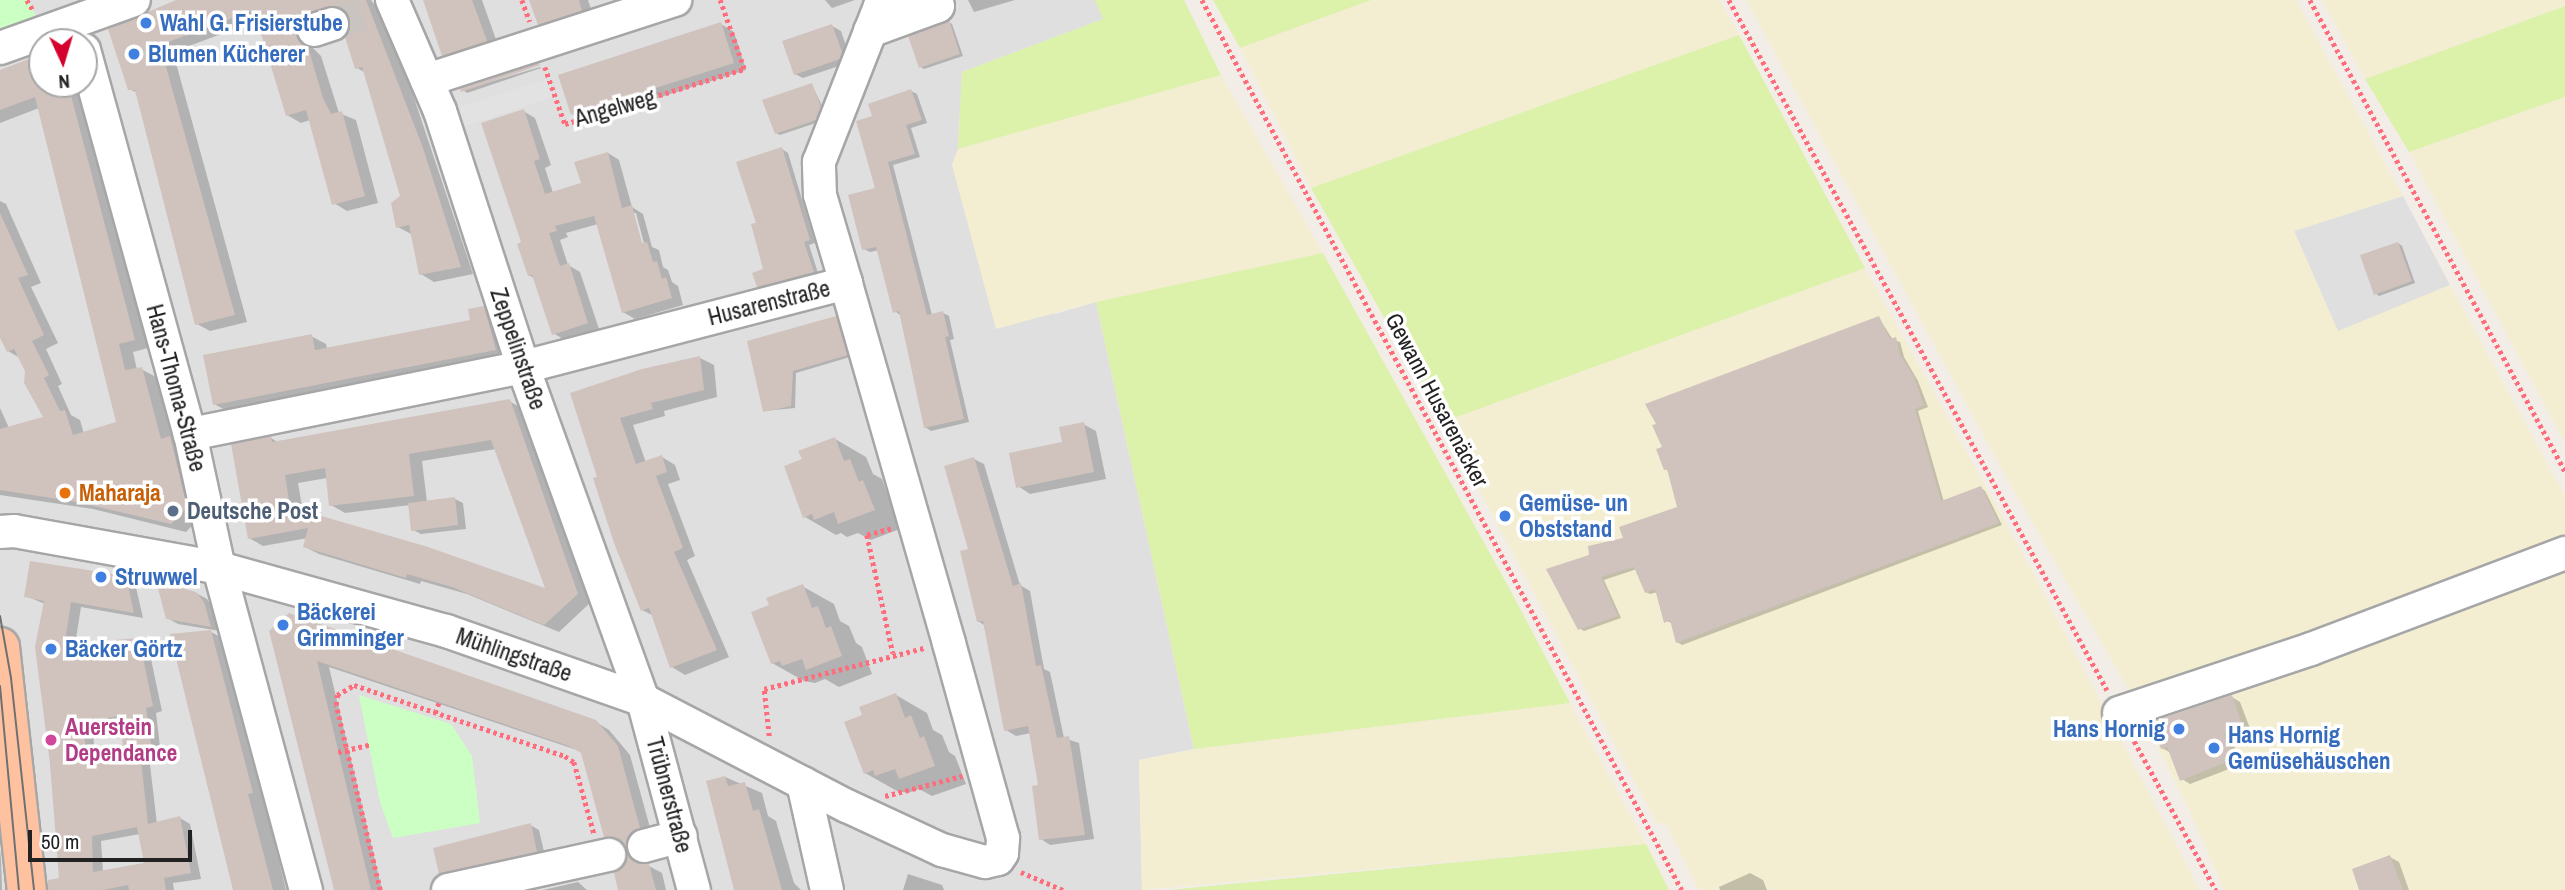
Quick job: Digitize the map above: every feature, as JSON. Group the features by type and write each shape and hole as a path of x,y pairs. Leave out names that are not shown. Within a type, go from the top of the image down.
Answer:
{"main road":[{"path":"0,647 6,742 27,890"}],"street":[{"path":"77,28 134,0"},
{"path":"427,80 675,0"},
{"path":"846,283 820,195 819,162 880,6 893,0"},
{"path":"870,31 937,6 936,0"},
{"name":"Zeppelinstraße","path":"386,4 427,80 440,111 523,367 643,700"},
{"path":"0,48 28,41"},
{"name":"Hans-Thoma-Straße","path":"96,98 190,434 219,568 306,890"},
{"name":"Husarenstraße","path":"190,434 523,367 846,283 1003,838 1002,853 998,859"},
{"name":"Mühlingstraße","path":"0,532 14,531 219,568 446,631 643,700 847,806 942,850 977,861 998,859"},
{"path":"2119,713 2311,649 2565,553"},
{"name":"Trübnerstraße","path":"643,700 694,890"},
{"path":"803,783 827,890"},
{"path":"645,846 681,836"},
{"path":"448,890 605,856"}],"path":[{"name":"Angelweg","path":"538,44 565,124 744,69 720,0"},
{"name":"Gewann Husarenäcker","path":"1202,0 1682,890"},
{"path":"1730,0 2216,890"},
{"path":"2310,0 2565,471"},
{"path":"892,653 867,535 915,525"},
{"path":"772,768 764,689 892,653 949,643"},
{"path":"380,890 337,695 354,685 565,756 574,762 605,856"},
{"path":"435,713 439,702"},
{"path":"338,752 369,745"},
{"path":"847,806 983,771"},
{"path":"998,859 1063,890"}],"shaded area":[{"path":"0,0 1095,0 1104,19 962,72 958,149 952,165 1055,314 1096,302 1194,749 1139,760 1142,890 0,890"},
{"path":"1371,0 1719,0 1739,35 1311,188 1240,48"},
{"path":"1746,0 2296,0 2403,196 2294,231 2338,331 2450,285 2565,496 2565,890 2224,890 2190,812 2130,692 2005,475"},
{"path":"2322,0 2565,0 2565,6 2365,79"},
{"path":"1221,75 1323,253 1096,302 996,329 952,165 958,149"},
{"path":"547,79 553,97 465,126 459,107"},
{"path":"2565,97 2565,443 2409,152"},
{"path":"2403,196 2450,285 2338,332 2294,231"},
{"path":"1865,268 2030,567 2200,890 1699,890 1665,822 1657,824 1443,422"},
{"path":"1570,703 1646,844 1142,890 1139,760 1194,749"}],"green space":[{"path":"0,0 27,0 42,27 28,28 28,32 0,43"},
{"path":"1095,0 1184,0 1221,75 958,149 962,72 1103,19"},
{"path":"1213,0 1371,0 1240,48"},
{"path":"2565,6 2565,97 2409,152 2365,79"},
{"path":"1739,35 1865,268 1443,422 1311,188"},
{"path":"1323,253 1570,703 1194,749 1096,302"},
{"path":"359,695 451,724 472,756 480,823 393,838 380,802"},
{"path":"1646,844 1669,890 1169,890"}],"building":[{"path":"176,0 366,0 423,148 461,267 419,275 409,225 396,228 391,203 400,196 362,67 355,69 345,37 350,27 345,11 336,6 326,7 301,17 296,27 297,36 308,47 323,98 331,114 342,111 365,196 332,205 306,110 286,116 254,10 160,45 235,315 195,325 135,90 128,90 108,29"},
{"path":"423,0 472,0 487,41 442,56"},
{"path":"529,0 579,0 582,11 538,25"},
{"path":"949,20 960,54 919,68 908,36"},
{"path":"721,22 734,63 571,115 558,75"},
{"path":"832,24 842,52 840,59 794,75 782,41"},
{"path":"28,59 28,98 32,98 0,110 0,70"},
{"path":"539,63 540,65 461,92 460,89"},
{"path":"812,83 821,107 816,120 775,134 762,100"},
{"path":"911,89 922,120 906,125 915,154 888,162 927,315 943,311 949,336 945,337 964,419 924,428 899,311 893,313 876,247 862,250 848,195 875,188 856,121 872,116 868,104"},
{"path":"35,98 72,98 135,340 119,344 125,370 142,367 161,439 170,436 187,507 171,524 77,502 0,490 0,429 43,417 24,383 25,371 14,349 7,352 0,338 0,213 28,275 18,278 44,335 32,341 49,375 44,378 60,411 65,410 73,435 116,422"},
{"path":"524,109 540,159 534,161 545,194 581,183 574,162 608,152 622,208 632,205 642,243 647,242 653,262 657,261 662,279 666,277 672,298 622,313 594,216 555,226 557,231 549,233 560,266 569,263 588,323 552,335 532,275 528,276 517,244 521,242 481,123"},
{"path":"782,147 810,240 804,242 814,272 757,287 752,273 763,269 751,224 756,223 736,162"},
{"path":"2398,242 2412,281 2374,295 2360,255"},
{"path":"484,306 496,350 213,405 203,355 312,334 315,350 470,320 468,309"},
{"path":"836,316 848,355 793,371 791,406 763,412 747,341"},
{"path":"1879,316 1890,339 1896,337 1900,354 1914,377 1924,405 1915,409 1941,501 1981,486 1999,523 1676,643 1670,620 1664,623 1655,589 1645,593 1634,567 1601,577 1618,616 1578,630 1546,569 1589,555 1588,546 1623,538 1619,527 1677,507 1667,469 1664,470 1656,449 1662,447 1652,425 1656,424 1645,404"},
{"path":"700,356 704,390 651,403 653,409 620,418 636,464 662,455 667,472 656,476 683,548 674,552 717,650 670,668 649,608 641,611 614,543 593,478 597,477 570,393 642,369"},
{"path":"510,399 578,594 544,625 452,587 407,574 406,578 303,547 308,528 248,539 231,444 271,436 272,442","holes":["491,440 545,588 425,546 290,507 285,475 325,468 329,506 414,496 409,454"]},
{"path":"1084,422 1094,472 1016,488 1009,453 1062,442 1059,427"},
{"path":"835,437 844,461 850,459 859,482 863,480 875,510 838,524 834,512 814,520 812,514 803,518 784,466 802,459 798,451"},
{"path":"974,457 1013,586 1021,583 1036,666 1041,665 1057,738 1069,736 1085,835 1039,840 1032,786 1038,785 1028,726 1004,731 983,621 977,622 960,551 968,549 944,466"},
{"path":"455,497 458,525 411,531 408,503"},
{"path":"30,561 126,576 134,613 71,602 65,642 103,648 102,641 139,638 153,706 146,708 152,750 140,751 148,824 180,816 191,873 164,878 166,890 129,890 128,885 103,890 48,890 48,880 59,878 50,764 35,647 44,601 24,597","holes":["119,716 124,754 88,759 82,723","137,827 144,863 93,872 92,836"]},
{"path":"156,581 196,592 204,602 211,627 166,619"},
{"path":"803,584 812,608 818,606 826,628 831,626 842,656 806,670 802,659 782,666 780,661 771,664 751,612 769,605 766,598"},
{"path":"289,613 596,720 618,746 640,828 631,834 626,849 615,838 604,837 581,753 569,746 317,661 371,890 334,890 269,631"},
{"path":"211,630 253,793 248,794 273,890 233,890 170,634"},
{"path":"896,693 905,718 911,715 920,738 924,736 935,766 899,779 895,769 875,776 873,770 864,774 844,722 862,715 859,707"},
{"path":"2232,695 2243,727 2224,734 2234,759 2180,781 2167,747 2161,749 2151,722"},
{"path":"725,776 728,786 745,782 753,811 759,809 782,890 734,890 706,781"},
{"path":"531,823 537,852 439,874 433,848"},
{"path":"627,852 639,864 649,864 656,890 618,890 614,873 622,868"},
{"path":"2390,855 2403,890 2359,890 2352,869"}],"tunnel":[{"path":"332,24 374,10"}],"tram line":[{"path":"0,616 11,678 34,890"},
{"path":"0,686 19,890"}],"place":[{"name":"Wahl G. Frisierstube","path":"146,23"},
{"name":"Blumen Kücherer","path":"134,54"},
{"name":"Maharaja","path":"65,493"},
{"name":"Deutsche Post","path":"173,511"},
{"name":"Gemüse- un Obststand","path":"1505,516"},
{"name":"Struwwel","path":"101,577"},
{"name":"Bäckerei Grimminger","path":"283,625"},
{"name":"Bäcker Görtz","path":"51,649"},
{"name":"Hans Hornig","path":"2179,729"},
{"name":"Auerstein Dependance","path":"51,740"},
{"name":"Hans Hornig Gemüsehäuschen","path":"2214,748"}]}
